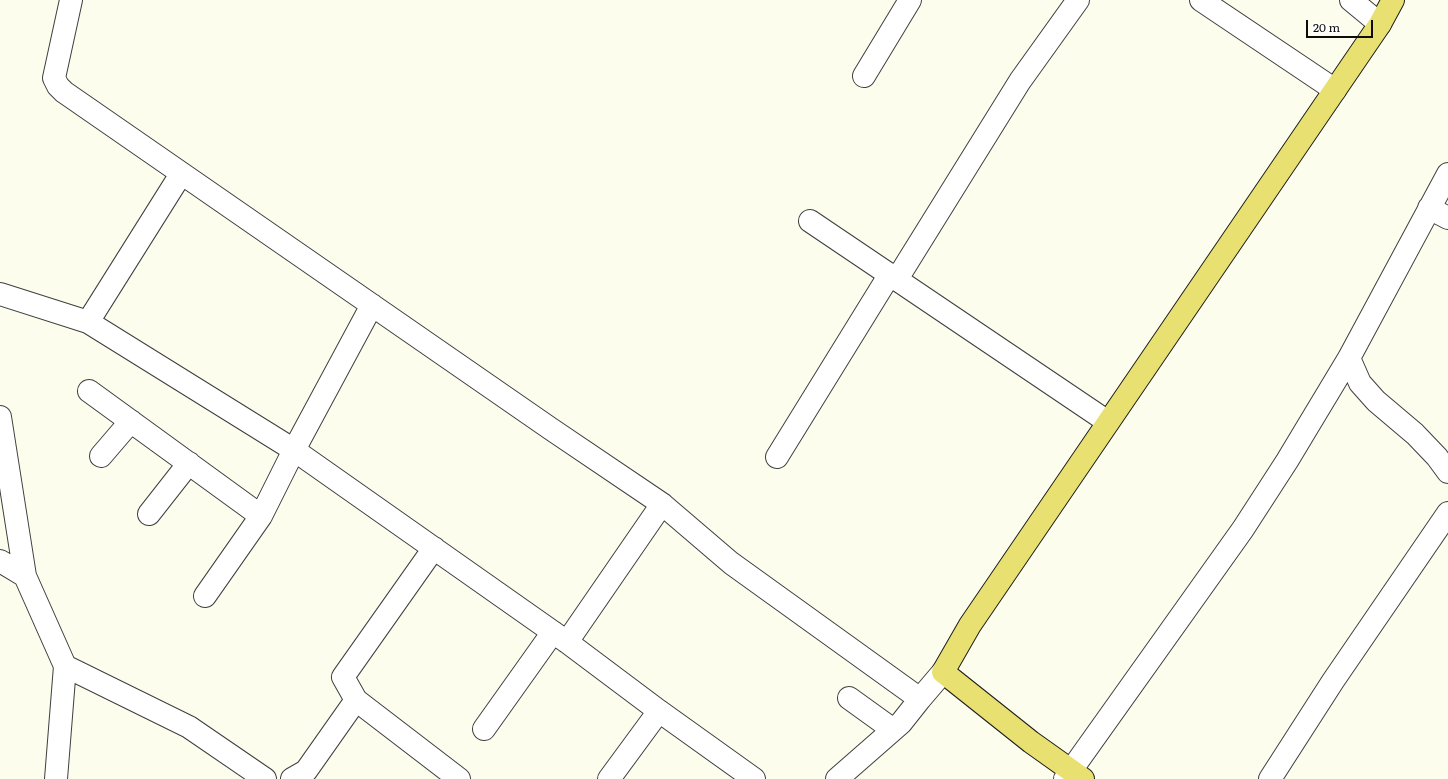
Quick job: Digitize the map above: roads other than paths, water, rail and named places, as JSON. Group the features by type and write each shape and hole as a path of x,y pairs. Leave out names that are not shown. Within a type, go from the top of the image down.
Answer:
{"main road":[{"path":"1073,776 943,672 970,625 1380,24 1393,0"}],"street":[{"path":"71,0 54,78 58,86 181,174 662,504 731,563 920,699"},
{"path":"864,76 910,0"},
{"path":"777,457 1020,81 1078,0"},
{"path":"1201,0 1335,90"},
{"path":"1351,0 1380,24"},
{"path":"88,322 181,174"},
{"path":"1073,776 1243,529 1287,461 1349,358 1448,174"},
{"path":"1429,208 1448,218"},
{"path":"810,221 1108,422"},
{"path":"0,294 88,322 294,450 560,637 659,711 754,779"},
{"path":"205,596 261,516 294,450 372,305"},
{"path":"1349,358 1360,383 1376,401 1415,434 1437,457 1448,472"},
{"path":"89,391 261,516"},
{"path":"0,417 25,576 65,666 56,779"},
{"path":"101,456 131,421"},
{"path":"149,514 188,463"},
{"path":"484,729 560,637 662,504"},
{"path":"1270,779 1333,681 1448,513"},
{"path":"434,548 343,677 356,700 459,779"},
{"path":"0,561 25,576"},
{"path":"65,666 189,727 265,779"},
{"path":"837,779 892,729 901,723 943,672"},
{"path":"849,698 892,729"},
{"path":"292,779 306,771 356,700"},
{"path":"609,779 659,711"}]}
